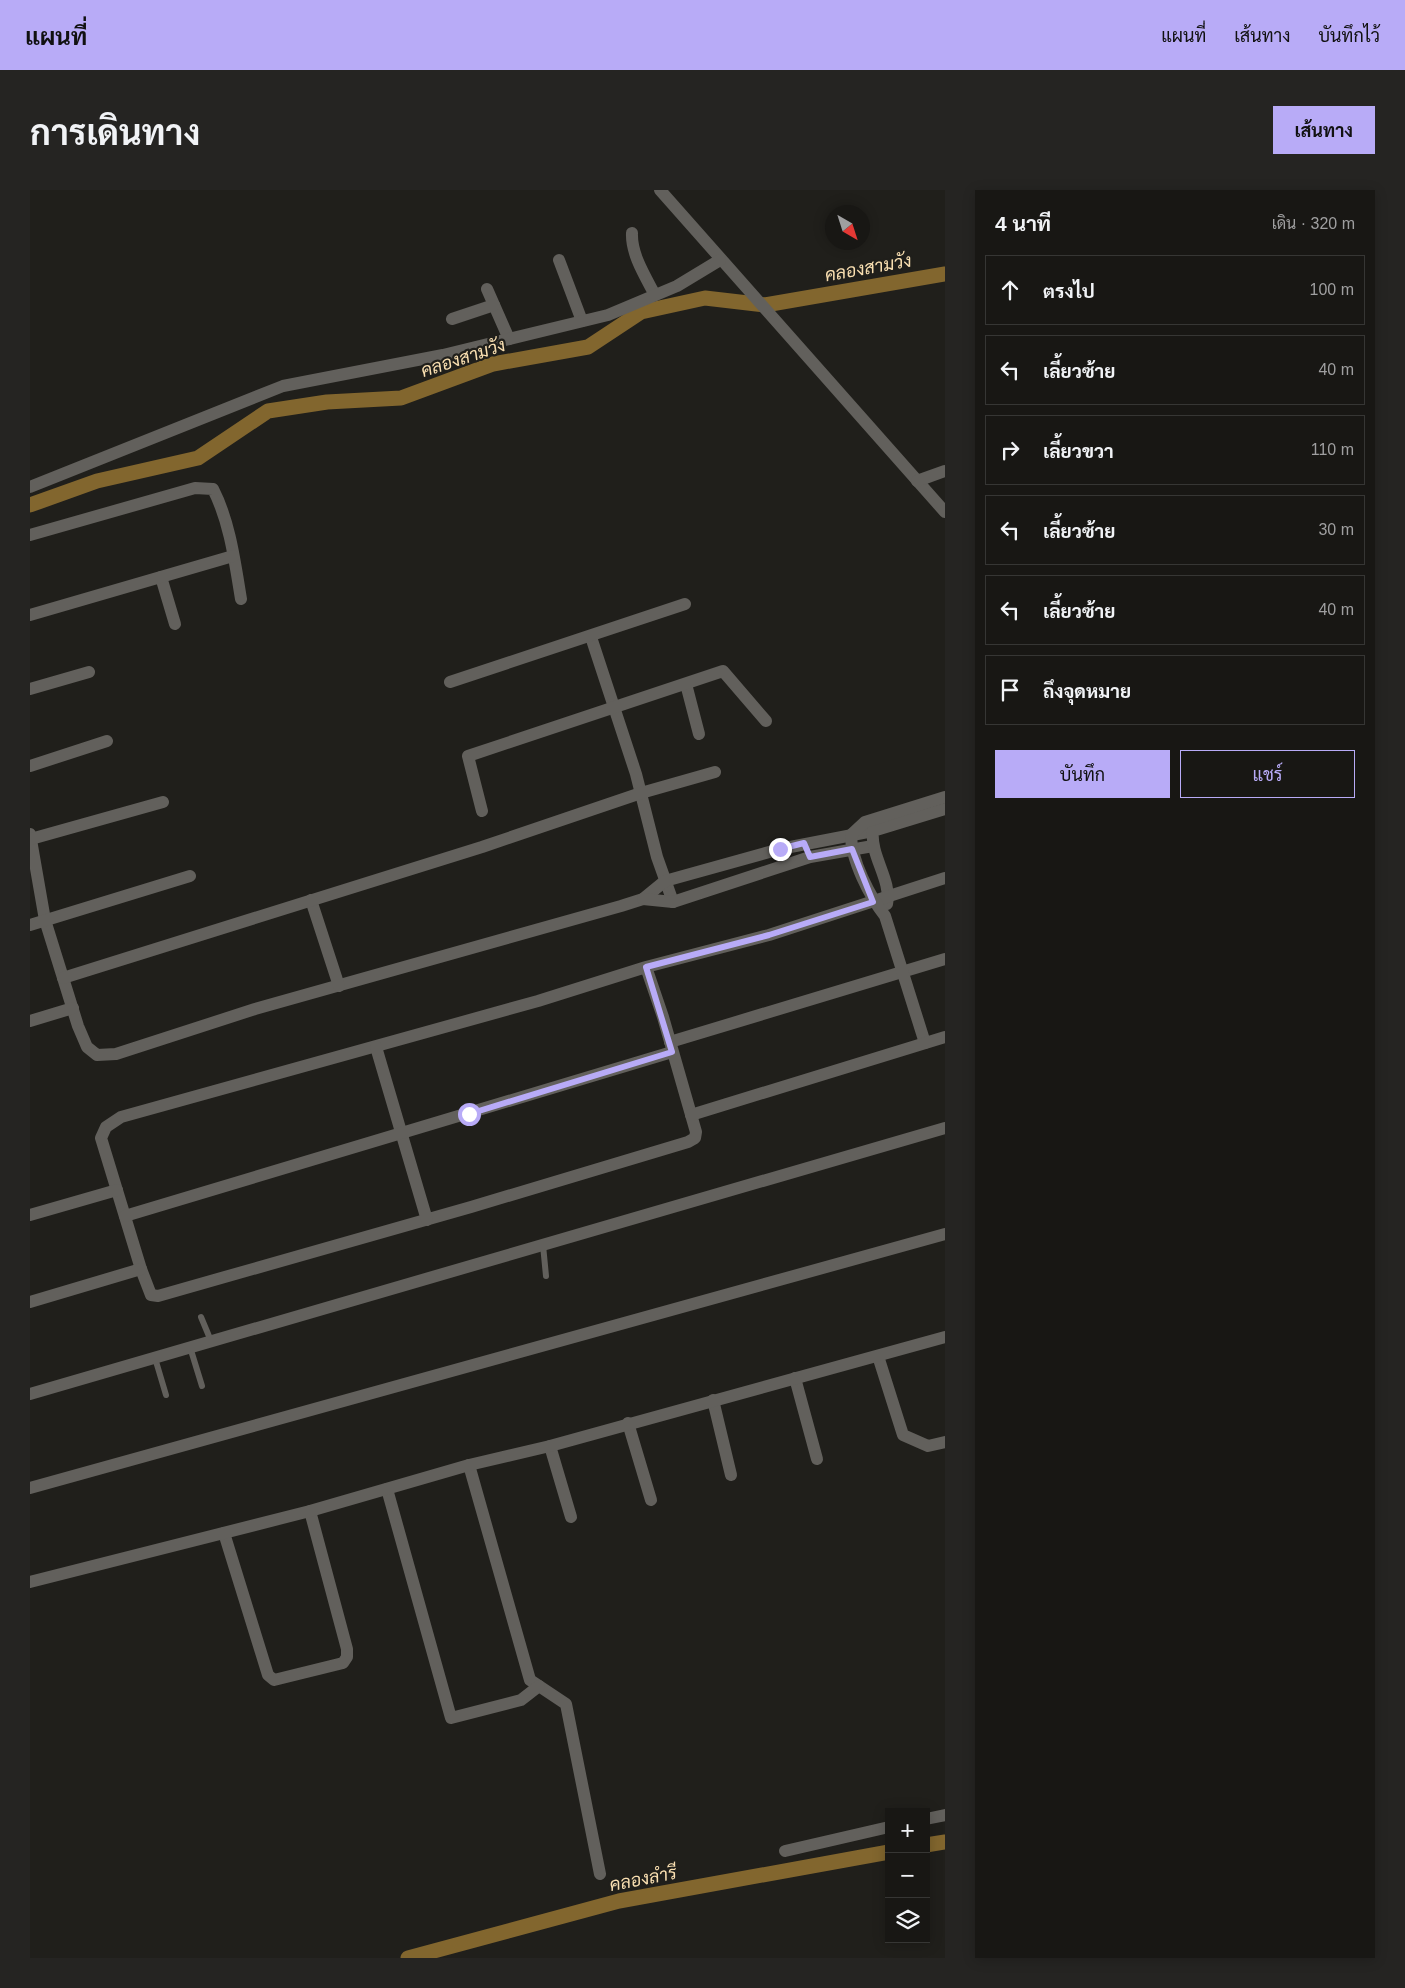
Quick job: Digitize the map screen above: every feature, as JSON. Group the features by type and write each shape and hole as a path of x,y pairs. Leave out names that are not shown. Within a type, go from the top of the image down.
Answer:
{"street":[{"path":"660,190 772,319 945,512"},
{"path":"632,233 632,242 640,264 655,295"},
{"path":"559,260 582,321"},
{"path":"30,487 283,386 362,372 608,314 677,286 720,260"},
{"path":"488,289 508,339"},
{"path":"452,319 494,305"},
{"path":"917,481 945,471"},
{"path":"30,535 206,487 213,488 218,499 242,598"},
{"path":"30,615 233,556"},
{"path":"161,577 175,624"},
{"path":"450,682 591,637 685,604"},
{"path":"591,637 641,793 665,881 673,902"},
{"path":"482,811 468,756 723,671 766,721"},
{"path":"30,689 88,672"},
{"path":"686,684 700,734"},
{"path":"30,766 107,741"},
{"path":"63,978 482,847 641,793 715,772"},
{"path":"851,835 865,822 945,797"},
{"path":"163,802 31,836 45,920 72,1008 87,1048 97,1056 116,1054 256,1009 643,899 673,902 810,857 873,846"},
{"path":"643,899 665,881 804,843 873,831 945,809"},
{"path":"873,831 873,846 889,896 885,916"},
{"path":"851,835 852,849 873,902 885,916 925,1043"},
{"path":"804,843 810,857"},
{"path":"30,925 190,876"},
{"path":"646,967 696,1132 695,1138 688,1142 427,1220 158,1296 152,1296 141,1269 101,1138 106,1127 121,1117 538,1001 646,967 769,935 945,878"},
{"path":"311,900 339,986"},
{"path":"125,1216 402,1134 945,959"},
{"path":"30,1021 72,1008"},
{"path":"691,1115 945,1037"},
{"path":"376,1047 427,1220"},
{"path":"30,1394 945,1128"},
{"path":"30,1215 117,1190"},
{"path":"30,1488 945,1234"},
{"path":"30,1302 141,1269"},
{"path":"30,1582 98,1562 133,1556 310,1511 469,1465 550,1446 945,1337"},
{"path":"878,1356 903,1435 928,1446 945,1442"},
{"path":"795,1378 817,1458"},
{"path":"713,1400 731,1475"},
{"path":"628,1423 651,1500"},
{"path":"550,1446 571,1517"},
{"path":"469,1465 530,1680 566,1704 600,1874"},
{"path":"387,1489 450,1718 521,1700 539,1686"},
{"path":"224,1533 268,1675 274,1680 333,1666 343,1663 347,1657 347,1649 310,1511"},
{"path":"930,1818 945,1815"},
{"path":"785,1851 885,1828"}],"lane":[{"path":"543,1245 546,1276"},
{"path":"201,1317 211,1341"},
{"path":"190,1347 202,1386"},
{"path":"155,1357 166,1395"}],"waterway":[{"name":"คลองสามวัง","path":"30,505 97,481 198,458 268,411 327,402 401,398 493,364 588,347 641,312 705,298 765,305 945,274"},
{"name":"คลองลำรี","path":"930,1844 945,1842"},
{"name":"คลองลำรี","path":"408,1958 619,1901 885,1853"}],"route":[{"path":"469,1114 672,1052 646,967 769,935 873,902 852,849 810,857 804,843 780,849"}]}
